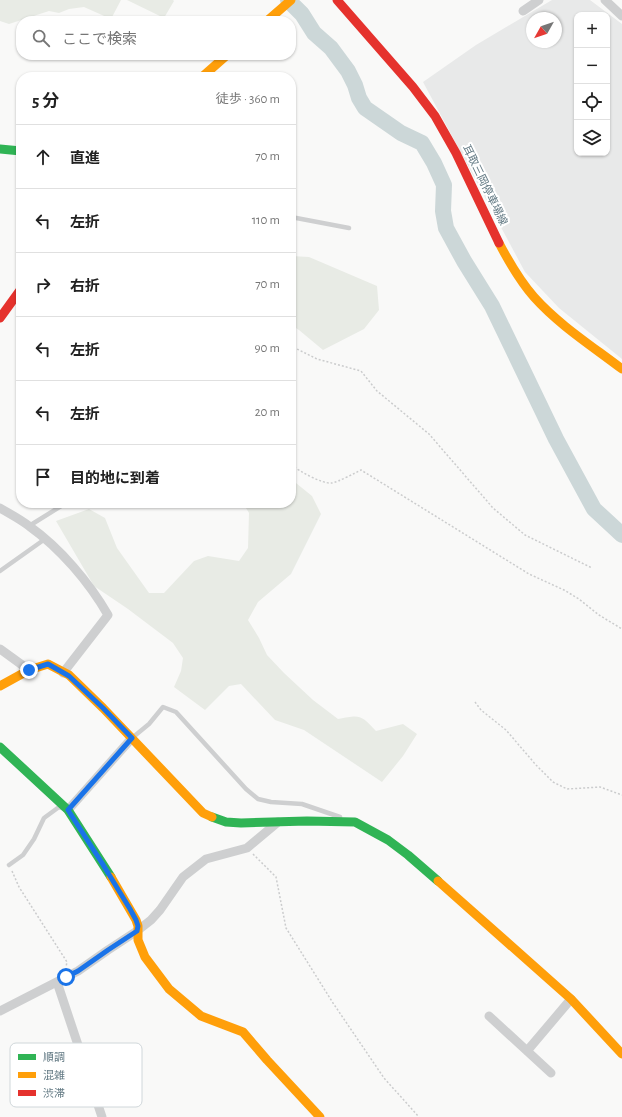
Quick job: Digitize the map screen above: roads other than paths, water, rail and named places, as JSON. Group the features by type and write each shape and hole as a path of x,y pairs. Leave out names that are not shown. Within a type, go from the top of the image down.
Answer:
{"street":[{"name":"耳取三岡停車場線","path":"337,0 413,87 446,133 504,251 525,284 551,313 622,369"},
{"path":"523,11 539,0"},
{"path":"610,2 622,16"},
{"path":"273,16 288,3"},
{"path":"208,72 221,60"},
{"path":"0,149 16,150"},
{"path":"0,318 16,296"},
{"path":"0,508 29,526 45,539 76,570 96,594 108,615 63,673"},
{"path":"0,649 29,670"},
{"path":"0,686 29,670 48,664 69,676 103,708 203,813 226,822 241,824 307,821 355,822 388,840 408,855 571,999 622,1054"},
{"path":"68,810 132,738"},
{"path":"0,747 68,810 130,909 138,926 138,940 145,957 169,989 200,1016 243,1032 320,1117"},
{"path":"0,1011 78,971 137,931 151,920 160,910 182,877 206,859 247,848 278,822"},
{"path":"57,982 77,1043"},
{"path":"527,1051 571,999"},
{"path":"488,1016 551,1073"},
{"path":"99,1107 102,1117"}],"lane":[{"path":"296,218 349,228"},
{"path":"29,526 58,508"},
{"path":"0,571 45,539"},
{"path":"132,738 149,724 163,707 170,709 176,712 246,789 258,799 270,802 302,804 355,822"},
{"path":"9,865 23,855 34,839 44,818 59,807 68,810"}],"waterway":[{"path":"288,0 302,14 314,33 331,48 348,71 355,85 359,98 365,108 401,133 422,143 434,163 444,185 443,211 446,228 464,261 492,306 556,439 594,509 622,535"}]}
